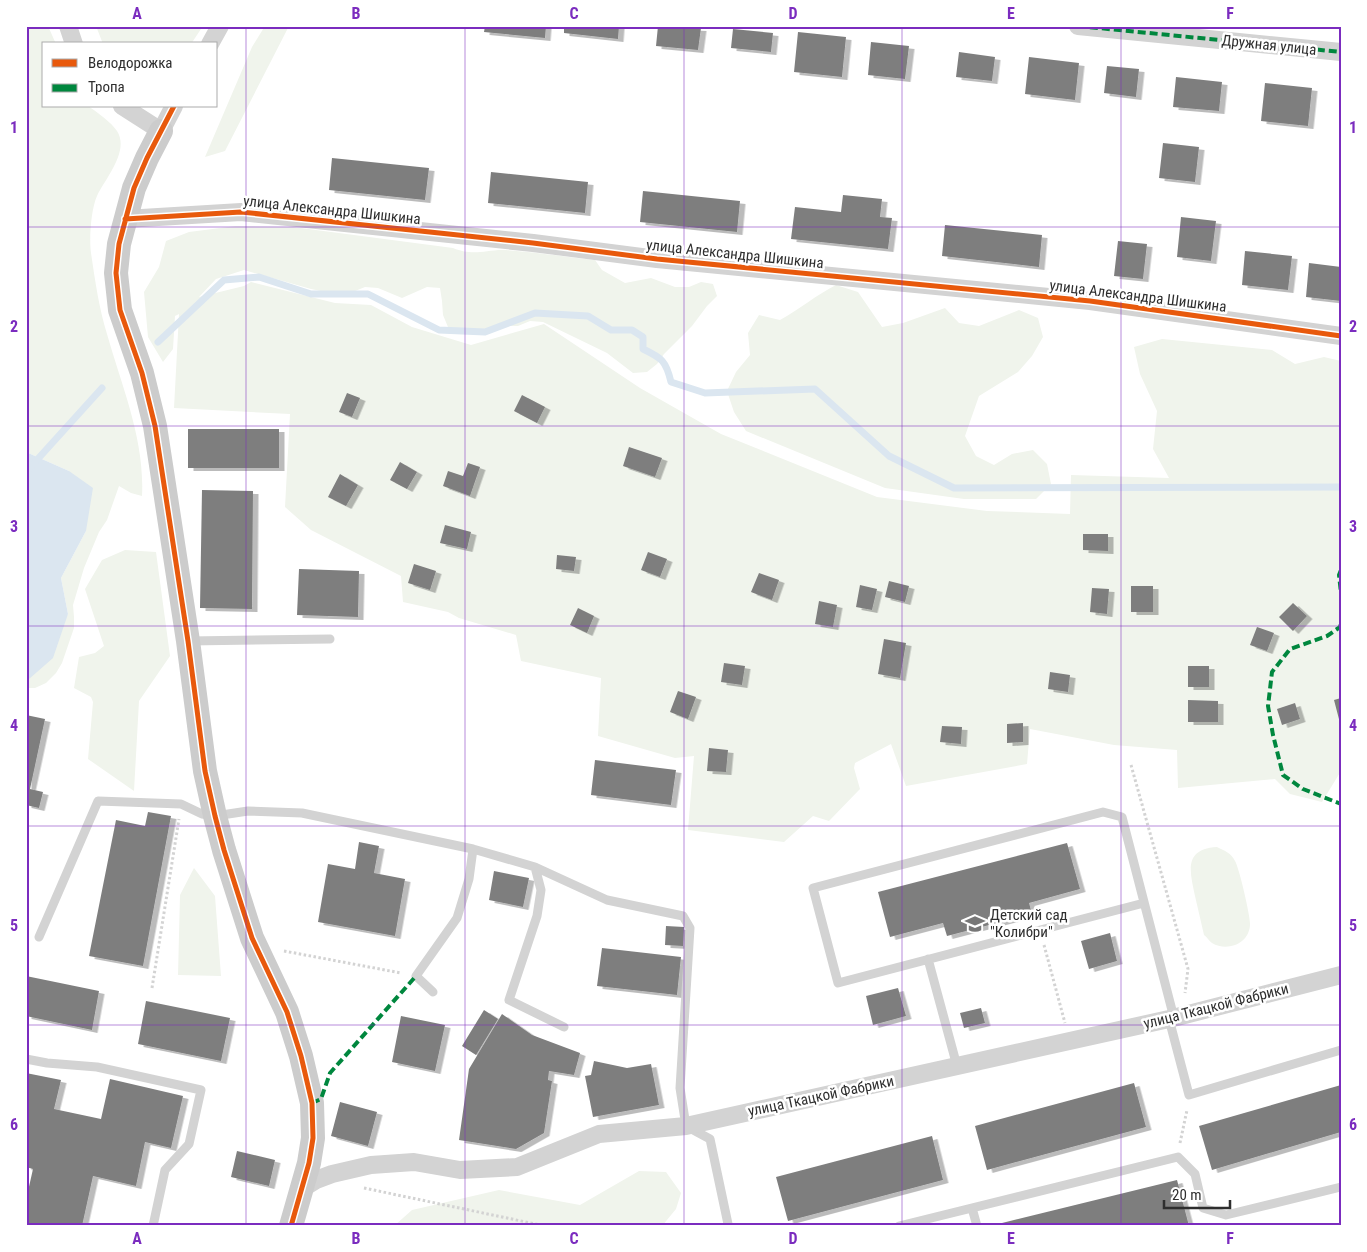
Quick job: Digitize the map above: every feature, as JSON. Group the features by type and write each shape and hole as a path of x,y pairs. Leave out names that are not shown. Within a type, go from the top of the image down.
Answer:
{"street":[{"path":"68,26 73,42"},
{"path":"211,42 220,26"},
{"name":"Дружная улица","path":"1078,26 1341,52"},
{"path":"125,108 160,132"},
{"path":"173,108 134,188 119,244 116,274 120,310 142,373 155,426 188,641 205,771 215,816 224,850 256,946 286,1012 301,1056 312,1103 313,1138 303,1188 291,1226"},
{"name":"улица Александра Шишкина","path":"125,219 240,212 533,243 657,259 1090,301 1341,336"},
{"name":"улица Ткацкой Фабрики","path":"303,1188 316,1180 332,1174 371,1165 414,1162 460,1170 517,1167 599,1134 686,1126 1175,1017 1341,975"}],"lane":[{"path":"188,641 330,639"},
{"path":"39,937 98,801 181,804 202,814 215,816 248,811 302,813 473,849 535,866 607,900 683,916 690,928 680,1088 686,1126 710,1138 728,1225"},
{"path":"1144,903 838,983 813,888 1103,812 1122,817 1175,1017 1189,1095 1341,1050"},
{"path":"433,992 416,976 457,918 469,879 473,849"},
{"path":"535,866 541,890 537,916 509,1000 564,1027"},
{"path":"928,959 957,1066"},
{"path":"26,1059 47,1063 97,1067 201,1090 189,1144 165,1170 153,1226"},
{"path":"899,1226 1178,1157 1195,1174 1203,1208 1226,1215 1341,1187"},
{"path":"972,1208 977,1226"}],"path":[{"path":"1132,765 1188,969 1175,1017"},
{"path":"152,988 181,804"},
{"path":"1040,930 1061,1008"},
{"path":"256,946 416,976"},
{"path":"1178,1157 1189,1095"},
{"path":"332,1174 359,1187 545,1226"}],"shaded area":[{"path":"26,26 48,26 55,42 42,42 42,108 91,108 112,125 120,139 120,147 115,165 97,196 93,208 90,247 102,314 136,434 142,475 142,496 131,493 119,486 107,520 99,532 84,568 73,605 74,628 62,663 56,673 46,683 35,688 26,688 26,679 29,679 68,614 61,578 86,531 69,471 26,452"},
{"path":"96,26 203,26 192,42 102,42"},
{"path":"265,26 289,26 225,151 205,157 252,47"},
{"path":"236,226 293,227 453,248 468,252 506,250 595,260 602,270 625,283 651,278 675,287 689,287 701,282 713,284 717,296 692,326 664,354 657,364 647,372 633,373 607,353 543,322 530,321 518,326 502,326 477,332 448,327 443,315 440,288 427,287 402,298 378,288 365,287 350,293 336,294 244,270 216,279 199,297 244,286 251,282 335,303 371,305 412,327 471,345 544,324 640,388 721,434 877,497 987,511 1070,514 1071,475 1169,478 1153,449 1157,411 1140,374 1134,347 1162,339 1272,350 1295,364 1324,357 1341,361 1341,771 1322,802 1290,794 1275,779 1178,788 1177,750 1114,745 1030,729 1027,764 906,786 891,744 855,763 854,768 860,789 829,821 813,816 784,842 688,830 694,756 675,758 598,736 601,678 521,661 516,635 459,618 448,612 403,602 401,576 311,530 285,507 290,414 174,408 179,314 175,316 173,349 163,362 148,337 144,292 159,267 166,241 189,232"},
{"path":"836,285 858,292 882,327 903,323 945,308 959,323 979,326 1019,310 1038,318 1043,337 1032,356 1018,372 979,396 965,436 976,456 994,465 1012,454 1033,450 1047,464 1051,484 1036,499 964,499 885,488 746,431 734,412 727,391 736,372 750,355 748,333 759,315 780,320"},
{"path":"26,452 69,471 93,488 86,531 61,578 68,614 53,658 29,679 26,679"},
{"path":"125,550 156,552 170,656 139,701 134,791 88,759 93,702 91,697 74,688 79,657 95,653 104,646 85,589 102,560"},
{"path":"1217,847 1230,854 1237,865 1250,921 1249,932 1246,937 1236,944 1224,947 1212,943 1204,935 1191,870 1191,863 1199,852"},
{"path":"194,868 215,896 221,976 178,975 180,895"},
{"path":"639,1171 666,1172 681,1193 676,1209 662,1226 394,1226 412,1210 499,1190 580,1205"}],"building":[{"path":"485,26 546,26 545,38 484,32"},
{"path":"564,26 619,26 618,39 564,33"},
{"path":"658,26 701,28 698,50 656,46"},
{"path":"733,29 773,33 771,52 731,48"},
{"path":"798,32 846,37 842,77 794,72"},
{"path":"871,42 909,46 905,79 868,75"},
{"path":"959,52 995,57 992,81 956,77"},
{"path":"1029,57 1079,63 1075,100 1025,94"},
{"path":"1107,66 1139,69 1136,97 1104,93"},
{"path":"1176,77 1222,82 1219,111 1173,107"},
{"path":"1265,83 1312,88 1308,126 1261,121"},
{"path":"1163,143 1199,147 1195,182 1159,178"},
{"path":"332,158 429,168 425,200 329,190"},
{"path":"491,172 588,182 585,213 488,203"},
{"path":"643,191 740,201 737,232 640,222"},
{"path":"843,195 882,199 880,217 892,218 888,249 791,239 795,207 841,212"},
{"path":"1181,217 1216,221 1211,261 1177,257"},
{"path":"945,225 1042,235 1039,267 942,256"},
{"path":"1118,241 1147,244 1143,279 1114,276"},
{"path":"1245,251 1292,256 1288,290 1242,285"},
{"path":"1309,263 1341,267 1341,301 1306,297"},
{"path":"347,393 360,398 352,417 339,412"},
{"path":"522,395 545,407 537,423 514,411"},
{"path":"188,429 279,429 279,468 188,468"},
{"path":"629,447 662,458 655,477 623,466"},
{"path":"400,462 417,472 407,489 390,480"},
{"path":"468,463 480,467 470,496 443,486 448,471 463,476"},
{"path":"340,474 358,485 346,506 328,497"},
{"path":"202,490 253,491 252,609 200,608"},
{"path":"445,525 471,532 467,549 440,543"},
{"path":"1083,534 1108,534 1108,551 1083,550"},
{"path":"648,552 667,559 660,577 641,570"},
{"path":"557,555 576,557 574,571 556,569"},
{"path":"414,564 436,571 430,590 408,583"},
{"path":"299,569 359,571 358,617 297,615"},
{"path":"759,573 779,580 772,600 751,592"},
{"path":"889,581 909,586 905,602 885,597"},
{"path":"860,585 877,589 872,610 856,607"},
{"path":"1131,586 1153,586 1153,612 1131,612"},
{"path":"1092,588 1109,589 1107,614 1090,612"},
{"path":"819,601 837,605 833,627 815,624"},
{"path":"1293,603 1307,616 1293,631 1279,617"},
{"path":"578,608 594,616 587,633 570,625"},
{"path":"1257,627 1274,633 1267,651 1250,645"},
{"path":"884,639 906,643 900,678 878,674"},
{"path":"724,663 745,666 742,685 721,682"},
{"path":"1188,666 1209,666 1209,687 1188,687"},
{"path":"1050,672 1070,675 1068,692 1048,689"},
{"path":"678,691 696,697 688,719 670,712"},
{"path":"1341,698 1341,723 1340,723 1334,700"},
{"path":"1188,700 1218,701 1218,722 1188,722"},
{"path":"1295,703 1300,719 1282,725 1277,709"},
{"path":"26,715 45,719 30,789 43,792 39,808 26,805"},
{"path":"1023,723 1023,742 1007,743 1007,724"},
{"path":"942,726 962,727 961,744 940,742"},
{"path":"709,748 728,750 726,772 707,771"},
{"path":"595,760 676,770 671,805 591,795"},
{"path":"148,812 171,816 143,966 89,956 116,820 145,826"},
{"path":"359,842 379,846 374,873 405,879 395,936 318,922 328,864 355,869"},
{"path":"1067,843 1080,889 1029,903 1032,914 947,936 943,923 890,937 878,892"},
{"path":"494,871 529,878 523,907 489,900"},
{"path":"666,926 684,927 683,946 665,945"},
{"path":"1110,933 1117,961 1089,969 1081,941"},
{"path":"602,948 681,957 677,995 597,986"},
{"path":"26,976 99,991 92,1030 26,1016"},
{"path":"898,988 906,1016 873,1025 866,996"},
{"path":"146,1001 230,1018 221,1061 138,1044"},
{"path":"981,1008 985,1023 964,1028 960,1013"},
{"path":"484,1010 498,1019 476,1055 462,1046"},
{"path":"502,1014 532,1035 580,1053 574,1075 549,1071 548,1080 552,1081 544,1133 516,1149 459,1140 469,1069"},
{"path":"401,1016 445,1025 435,1071 392,1062"},
{"path":"594,1061 627,1068 651,1064 659,1105 593,1117 585,1076 591,1075"},
{"path":"26,1073 61,1080 54,1109 101,1119 110,1079 183,1096 171,1148 145,1142 136,1186 93,1176 82,1226 26,1226 26,1200 33,1169 26,1167"},
{"path":"1134,1083 1146,1127 987,1170 975,1126"},
{"path":"1341,1085 1341,1132 1212,1170 1199,1126"},
{"path":"340,1102 377,1112 368,1146 331,1136"},
{"path":"932,1136 943,1180 788,1221 776,1177"},
{"path":"237,1151 275,1160 269,1186 231,1177"},
{"path":"1177,1180 1189,1226 1003,1226 1002,1223"}],"waterway":[{"path":"158,342 224,280 259,277 311,294 368,294 439,330 485,332 535,313 588,316 611,330 632,330 643,337 643,349 662,361 671,382 705,393 815,389 889,456 954,488 1341,487"},
{"path":"26,472 102,388"}],"marked path":[{"path":"1078,26 1341,52"},
{"path":"1341,570 1339,575 1341,593"},
{"path":"1341,624 1340,627 1327,636 1290,649 1272,672 1268,706 1283,775 1303,789 1341,804"},
{"path":"312,1103 321,1099 330,1073 416,976"}],"cycle path":[{"path":"173,108 134,188 119,244 116,273 120,310 142,373 155,426 188,641 205,771 215,816 252,938 287,1012 301,1056 312,1103 313,1138 309,1163 291,1226"},
{"path":"125,219 241,212 533,243 657,259 1090,301 1341,336"}],"place":[{"name":"Детский сад \"Колибри\"","path":"975,924"}]}
